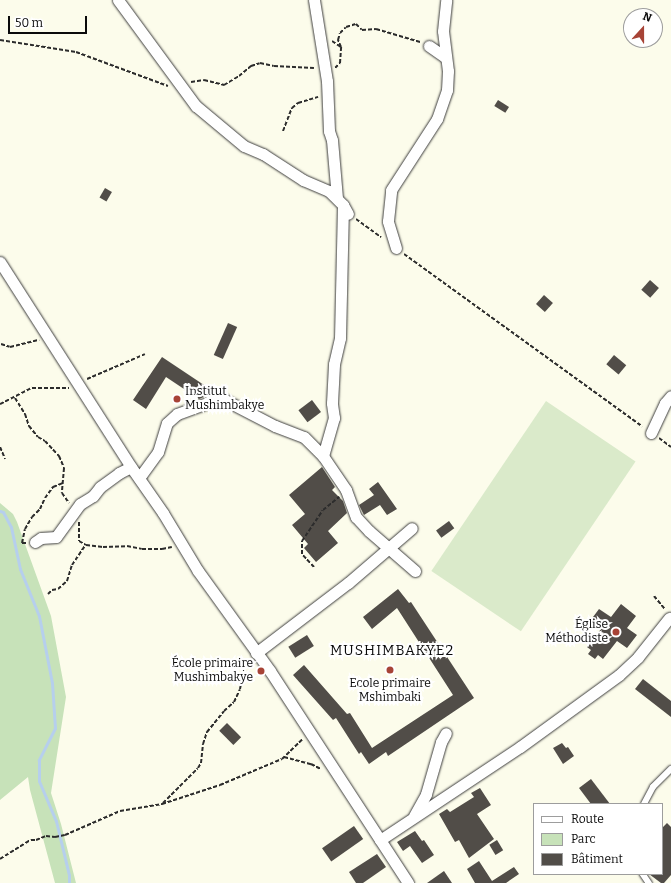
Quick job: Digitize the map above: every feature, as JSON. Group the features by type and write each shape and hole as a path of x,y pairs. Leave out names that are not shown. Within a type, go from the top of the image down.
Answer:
{"street":[{"path":"118,0 196,106 244,146 263,154 296,176 329,191 343,206"},
{"path":"314,0 326,75 329,131 332,140 343,206 340,338 334,364 332,403 334,418 323,456"},
{"path":"396,248 388,221 391,190 404,172 440,110 448,79 443,30 446,0"},
{"path":"429,46 445,57"},
{"path":"0,262 198,571 257,654 408,883"},
{"path":"651,433 665,403 671,396"},
{"path":"138,478 158,452 167,423 177,414 221,398 234,403 275,426 304,437 323,456 346,490 356,517 369,531 415,571"},
{"path":"35,542 41,538 56,537 62,525 80,504 92,496 100,487 119,473 131,467"},
{"path":"257,654 348,583 412,528"},
{"path":"380,840 520,747 620,675 638,657 668,618"},
{"path":"413,818 426,794 441,742 446,733"}],"lane":[{"path":"645,803 653,787 671,769"}],"path":[{"path":"326,75 340,63 341,47 338,40 340,33 346,27 356,24 362,30 376,29 391,35 406,37 429,46"},
{"path":"283,131 292,108 298,103 309,99 327,96"},
{"path":"343,206 396,248 671,447"},
{"path":"1,344 10,347 49,340"},
{"path":"0,404 15,398 32,388 70,388 91,376 145,354"},
{"path":"15,398 25,414 29,426 38,437 45,441 60,456 64,468 62,493 78,515 80,526 79,541 86,545 162,549 181,544"},
{"path":"0,447 5,459"},
{"path":"22,543 25,529 32,517 40,509 45,498 54,486 62,483"},
{"path":"314,567 302,554 302,540 323,510 346,490"},
{"path":"48,594 52,590 58,589 67,581 72,565 86,545"},
{"path":"654,596 666,610 668,618"},
{"path":"162,804 198,768 201,763 203,744 207,732 224,711 234,702 240,689 244,669 257,654"},
{"path":"0,859 31,840 36,840 46,836 54,837 65,835 120,811 162,804 220,784 284,757 297,743 310,734"},
{"path":"284,757 311,764 326,773 336,774"}],"green space":[{"path":"546,401 636,461 521,631 431,571"},
{"path":"0,503 13,514 17,522 51,616 66,697 51,793 61,824 76,883 55,883 30,790 28,777 0,800"}],"building":[{"path":"498,100 509,107 505,113 494,106"},
{"path":"105,188 112,192 106,202 100,198"},
{"path":"650,280 659,288 650,298 641,290"},
{"path":"544,295 553,303 545,312 536,304"},
{"path":"228,323 237,327 223,359 214,355"},
{"path":"614,355 626,365 619,374 606,364"},
{"path":"162,357 213,391 211,394 199,399 166,377 146,409 133,400"},
{"path":"312,400 321,412 307,422 298,410"},
{"path":"322,467 335,487 332,490 343,501 347,513 328,531 338,543 316,562 304,548 308,544 292,525 305,514 289,495"},
{"path":"378,482 397,509 387,515 380,505 364,515 359,505 374,495 369,489"},
{"path":"449,521 454,528 441,538 436,530"},
{"path":"398,589 409,603 411,602 474,698 388,756 386,752 369,764 361,752 359,754 336,718 333,720 293,675 304,665 347,714 350,713 372,748 453,695 397,608 372,629 363,617"},
{"name":"Église Méthodiste","path":"621,604 636,616 627,628 637,635 627,648 617,641 603,659 598,655 595,659 588,654 591,650 587,647 601,629 590,621 599,609 611,617"},
{"path":"307,635 314,646 295,658 288,647"},
{"path":"643,679 671,701 671,717 635,689"},
{"path":"227,723 241,737 233,745 219,731"},
{"path":"562,743 566,748 568,747 574,756 563,764 553,748"},
{"path":"591,779 609,803 590,803 579,788"},
{"path":"480,788 491,805 477,814 494,839 469,858 459,840 455,842 439,814 447,809 450,812 474,797 471,793"},
{"path":"667,823 671,827 671,875 664,883 661,883 650,875 663,875 663,827"},
{"path":"354,826 363,839 331,861 322,848"},
{"path":"415,831 422,841 424,840 434,855 422,863 410,846 403,851 397,842"},
{"path":"497,840 503,850 495,855 489,845"},
{"path":"377,854 386,867 363,883 356,883 349,872"},
{"path":"479,861 492,881 514,867 519,874 506,883 475,883 467,869"},
{"path":"444,871 452,883 427,883"}],"waterway":[{"path":"0,511 3,512 11,527 20,569 39,616 52,683 55,728 39,760 39,781 56,821 69,875 69,883"}],"place":[{"name":"Institut Mushimbakye","path":"177,399"},
{"name":"Église Méthodiste","path":"616,632"},
{"name":"Ecole primaire Mshimbaki","path":"390,670"},
{"name":"École primaire Mushimbakye","path":"261,671"}],"district":[{"name":"MUSHIMBAKYE2","path":"392,651"}]}
